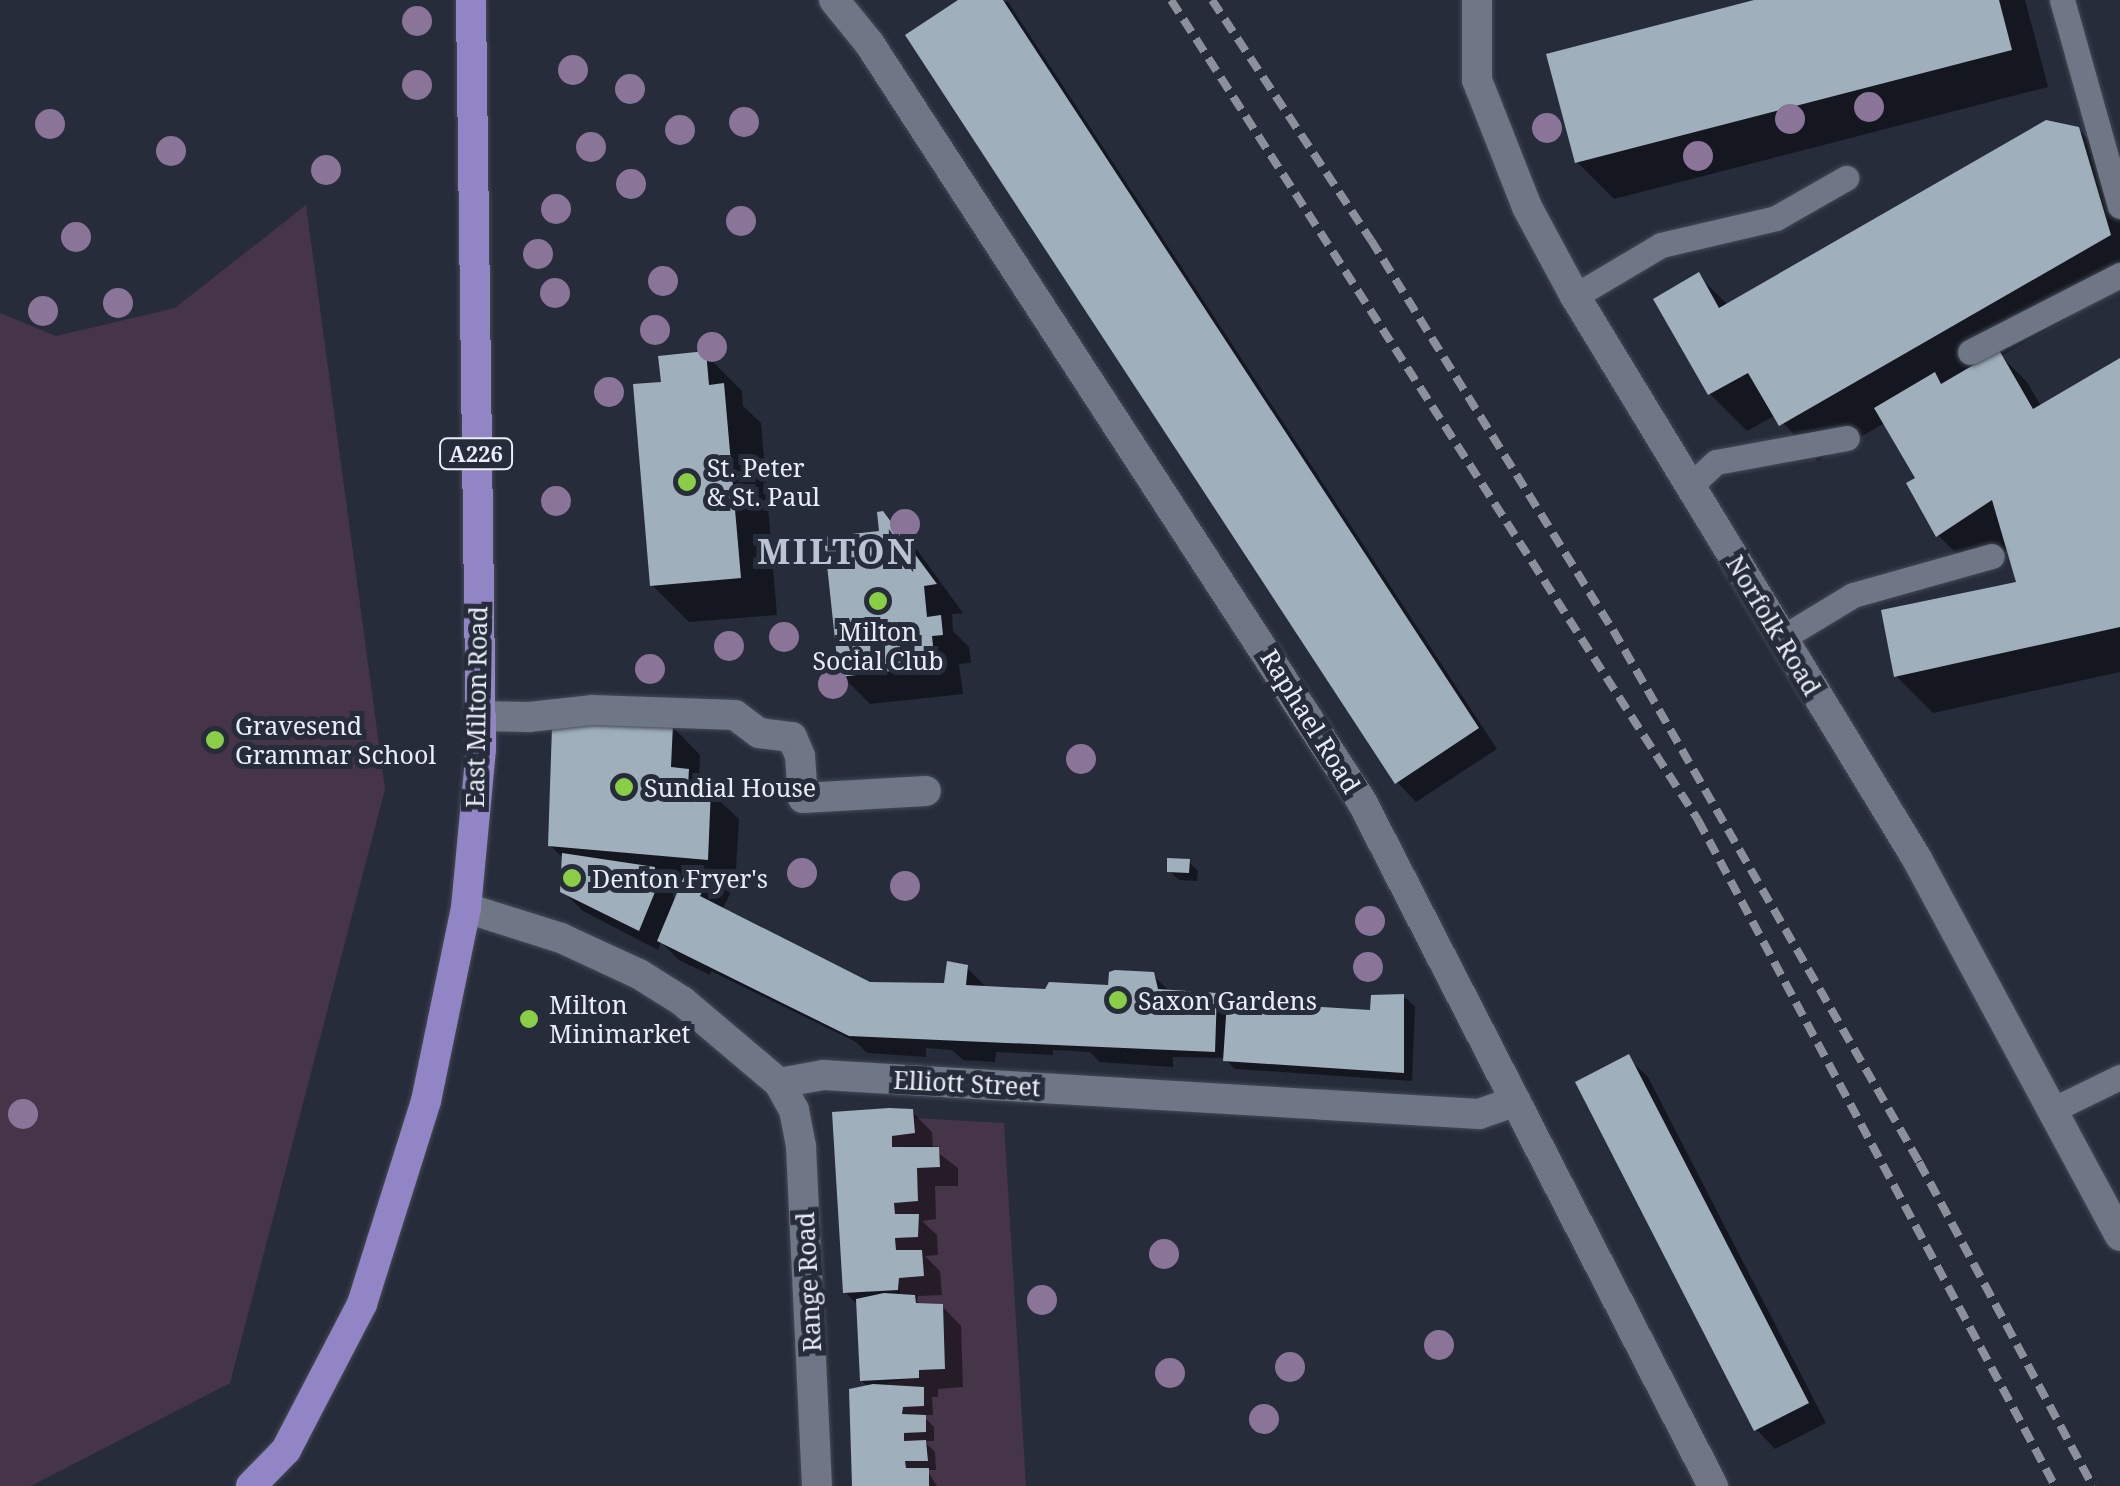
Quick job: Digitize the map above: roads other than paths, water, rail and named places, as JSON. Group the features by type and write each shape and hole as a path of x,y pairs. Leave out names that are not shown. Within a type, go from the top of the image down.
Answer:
{"main road":[{"name":"East Milton Road","path":"251,1486 286,1450 362,1304 426,1101 466,908 481,748 471,0"}],"street":[{"name":"Raphael Road","path":"834,0 870,43 1314,721 1408,887 1619,1310 1713,1486"},
{"name":"Norfolk Road","path":"1477,0 1477,80 1526,208 1575,296 1916,859 2120,1236"},
{"path":"479,716 529,717 592,710 735,716 760,733 792,737 800,756 802,798 926,791"},
{"path":"466,908 561,938 640,974 682,1001 778,1083"},
{"name":"Elliott Street","path":"778,1083 824,1074 1479,1114 1516,1101"},
{"name":"Range Road","path":"778,1083 794,1110 802,1147 817,1486"}],"lane":[{"path":"2062,0 2120,206"},
{"path":"1575,296 1661,245 1776,218 1846,178"},
{"path":"1970,352 2120,275"},
{"path":"1690,486 1716,462 1847,438"},
{"path":"1782,638 1853,596 1992,556"},
{"path":"2052,1110 2120,1076"}],"railway":[{"path":"1171,0 1698,820 2055,1486"},
{"path":"1212,0 1371,240 1613,630 1919,1162 2093,1486"}],"place":[{"name":"St. Peter & St. Paul","path":"687,482"},
{"name":"Milton Social Club","path":"878,601"},
{"name":"Gravesend Grammar School","path":"215,740"},
{"name":"Sundial House","path":"624,787"},
{"name":"Denton Fryer's","path":"572,878"},
{"name":"Saxon Gardens","path":"1118,1000"},
{"name":"Milton Minimarket","path":"529,1019"}],"district":[{"name":"MILTON","path":"837,551"}]}
